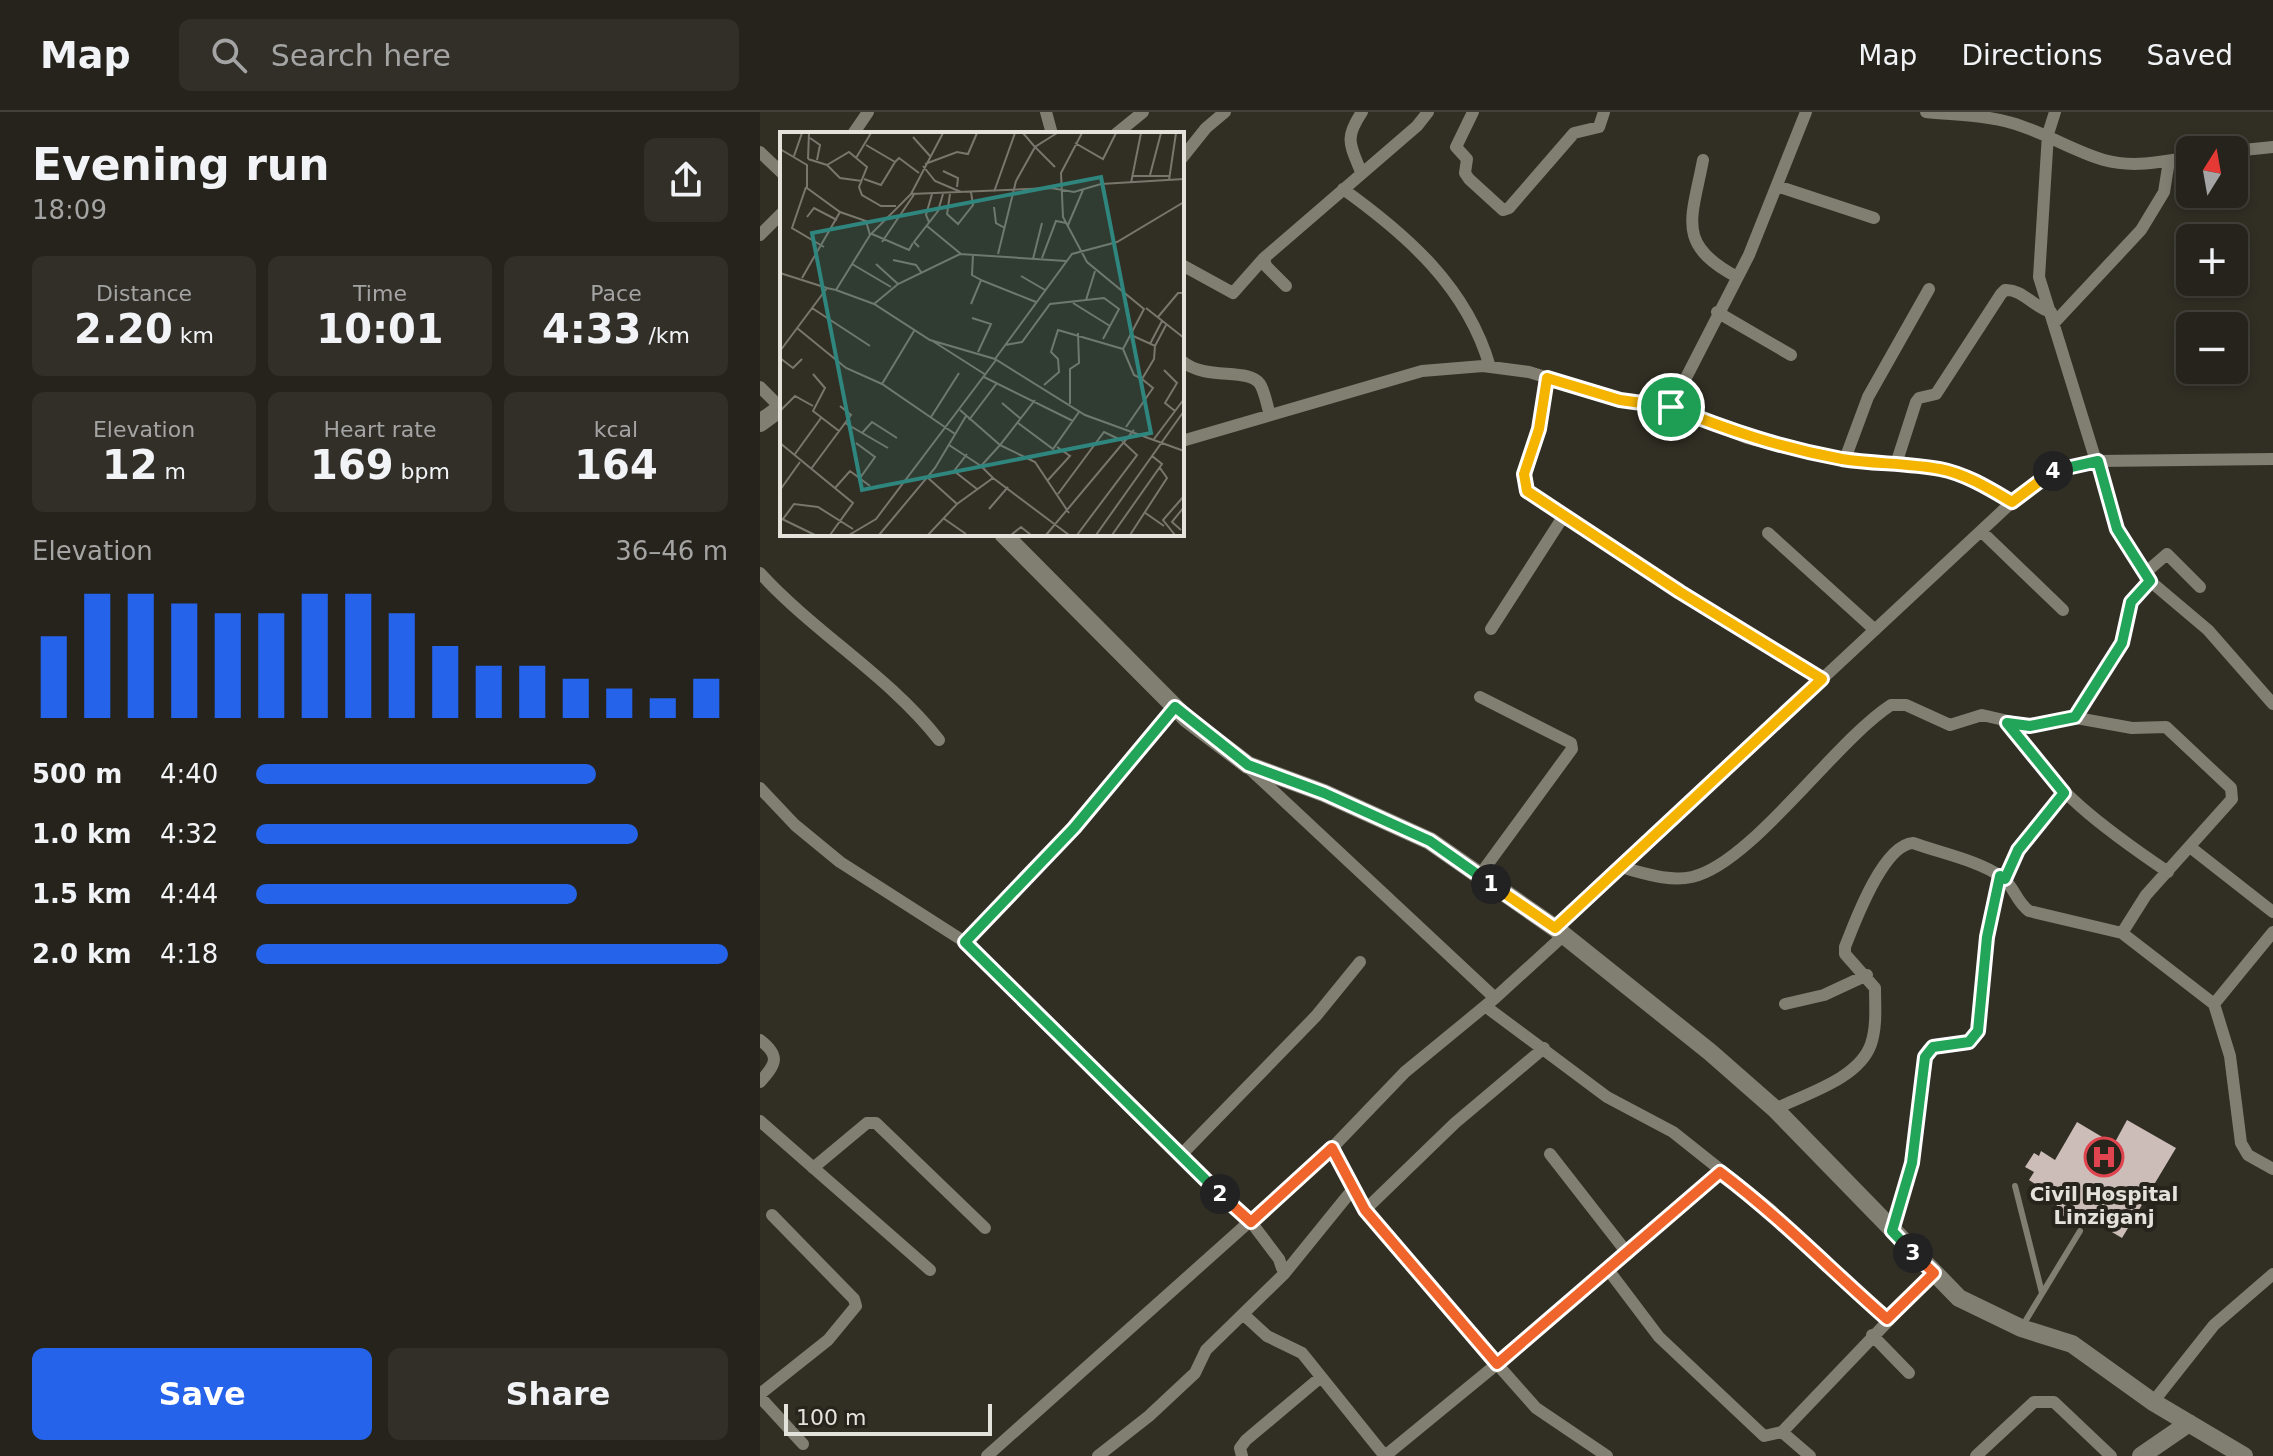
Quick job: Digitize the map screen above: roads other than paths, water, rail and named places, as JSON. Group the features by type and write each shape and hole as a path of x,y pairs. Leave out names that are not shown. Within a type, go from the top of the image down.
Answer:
{"street":[{"path":"854,132 868,112"},
{"path":"1046,112 1051,132"},
{"path":"1118,132 1143,112"},
{"path":"1184,156 1206,128 1225,112"},
{"path":"1361,172 1349,142 1350,132 1362,112"},
{"path":"1184,266 1233,293 1264,258 1428,112"},
{"path":"1473,112 1456,147 1467,159 1465,173 1469,179 1503,210 1574,133 1584,129 1597,130 1604,112"},
{"path":"1671,407 1737,277 1806,112"},
{"path":"1926,112 2009,121 2048,134 2102,160 2145,164 2176,160"},
{"path":"2055,112 2048,134 2039,277 2047,313 2098,461 2117,529 2148,577 2208,630 2273,704"},
{"path":"2248,150 2273,147"},
{"path":"760,152 780,171"},
{"path":"1703,160 1692,217 1694,241 1709,261 1737,277"},
{"path":"2047,313 2141,230 2164,192 2169,161"},
{"path":"1777,186 1874,218"},
{"path":"1343,189 1415,244 1434,267 1452,289 1482,338 1490,367"},
{"path":"760,235 780,215"},
{"path":"1264,258 1266,266 1286,286"},
{"path":"1845,459 1868,397 1929,289"},
{"path":"1896,464 1916,402 1919,398 1936,394 2005,290 2018,291 2047,313"},
{"path":"1717,312 1791,355"},
{"path":"1184,362 1199,372 1253,377 1260,384 1270,415"},
{"path":"1184,440 1422,371 1490,367 1547,378 1620,400 1671,407 1747,438 1845,459 1950,472 2012,502"},
{"path":"1547,378 1539,429 1524,483 1527,491 1563,517 1822,679"},
{"path":"760,387 780,407 760,423"},
{"path":"987,1456 1332,1148 1405,1072 1490,1002 1620,867 2012,502 2049,472 2098,461 2273,459"},
{"path":"1491,629 1563,517"},
{"path":"1981,531 2063,610"},
{"path":"1768,533 1875,630"},
{"path":"1005,536 1175,707 1243,762 1490,1002 1607,1097 1673,1132 1780,1218 1818,1258 1887,1319"},
{"path":"2075,717 2122,643 2131,602 2167,554 2200,587"},
{"path":"760,573 823,635 890,687 939,740"},
{"path":"1479,876 1572,749 1571,743 1480,697"},
{"path":"1620,867 1669,879 1711,871 1749,840 1891,705 1906,705 1950,725 1982,715 2030,726 2075,717 2132,728 2171,729 2231,788 2232,799 2146,895 2122,933"},
{"path":"965,942 1074,828 1175,707"},
{"path":"2007,723 2064,793 2119,839 2168,872"},
{"path":"1243,762 1324,793 1430,841 1559,932 1710,1052 1775,1109 1959,1298 2021,1328 2072,1344 2153,1402 2244,1456"},
{"path":"760,788 795,825 840,862 965,942 1180,1156 1251,1222 1279,1259 1282,1268"},
{"path":"1892,1231 1912,1163 1928,1050 1969,1042 1978,1031 1987,937 2002,878 2018,850 2064,793"},
{"path":"1775,1109 1844,1075 1866,1054 1875,1026 1875,988 1867,975 1845,954 1845,947 1856,919 1895,849 1913,843 2002,878 2019,903 2029,911 2122,933 2214,1004 2230,1056 2241,1143 2248,1155 2273,1169"},
{"path":"2190,847 2273,912"},
{"path":"2214,1004 2271,939"},
{"path":"1180,1156 1316,1016 1360,962"},
{"path":"1785,1004 1824,995 1867,975"},
{"path":"760,1040 771,1048 776,1058 775,1066 760,1082"},
{"path":"1365,1210 1455,1123 1544,1048"},
{"path":"760,1121 930,1270"},
{"path":"813,1168 867,1123 876,1123 985,1228"},
{"path":"1332,1148 1365,1210 1536,1408 1607,1456"},
{"path":"1550,1154 1628,1254"},
{"path":"1243,1314 1267,1336 1302,1353 1385,1455 1609,1271 1720,1172"},
{"path":"1099,1456 1149,1416 1195,1373 1206,1350 1284,1274 1353,1189"},
{"path":"772,1215 854,1299 856,1306 828,1340 760,1395 803,1444"},
{"path":"1609,1271 1659,1337 1759,1434 1782,1432 1934,1273"},
{"path":"2153,1402 2214,1325 2273,1274"},
{"path":"1872,1335 1909,1373"},
{"path":"1242,1456 1240,1448 1246,1440 1321,1377"},
{"path":"1976,1456 2034,1402 2043,1399 2054,1402 2111,1456"},
{"path":"2141,1456 2189,1423"},
{"path":"1782,1432 1810,1456"}],"lane":[{"path":"2015,1186 2042,1293"},
{"path":"2021,1328 2080,1231"}],"place":[{"name":"Civil Hospital Linziganj","path":"2104,1157"}]}
